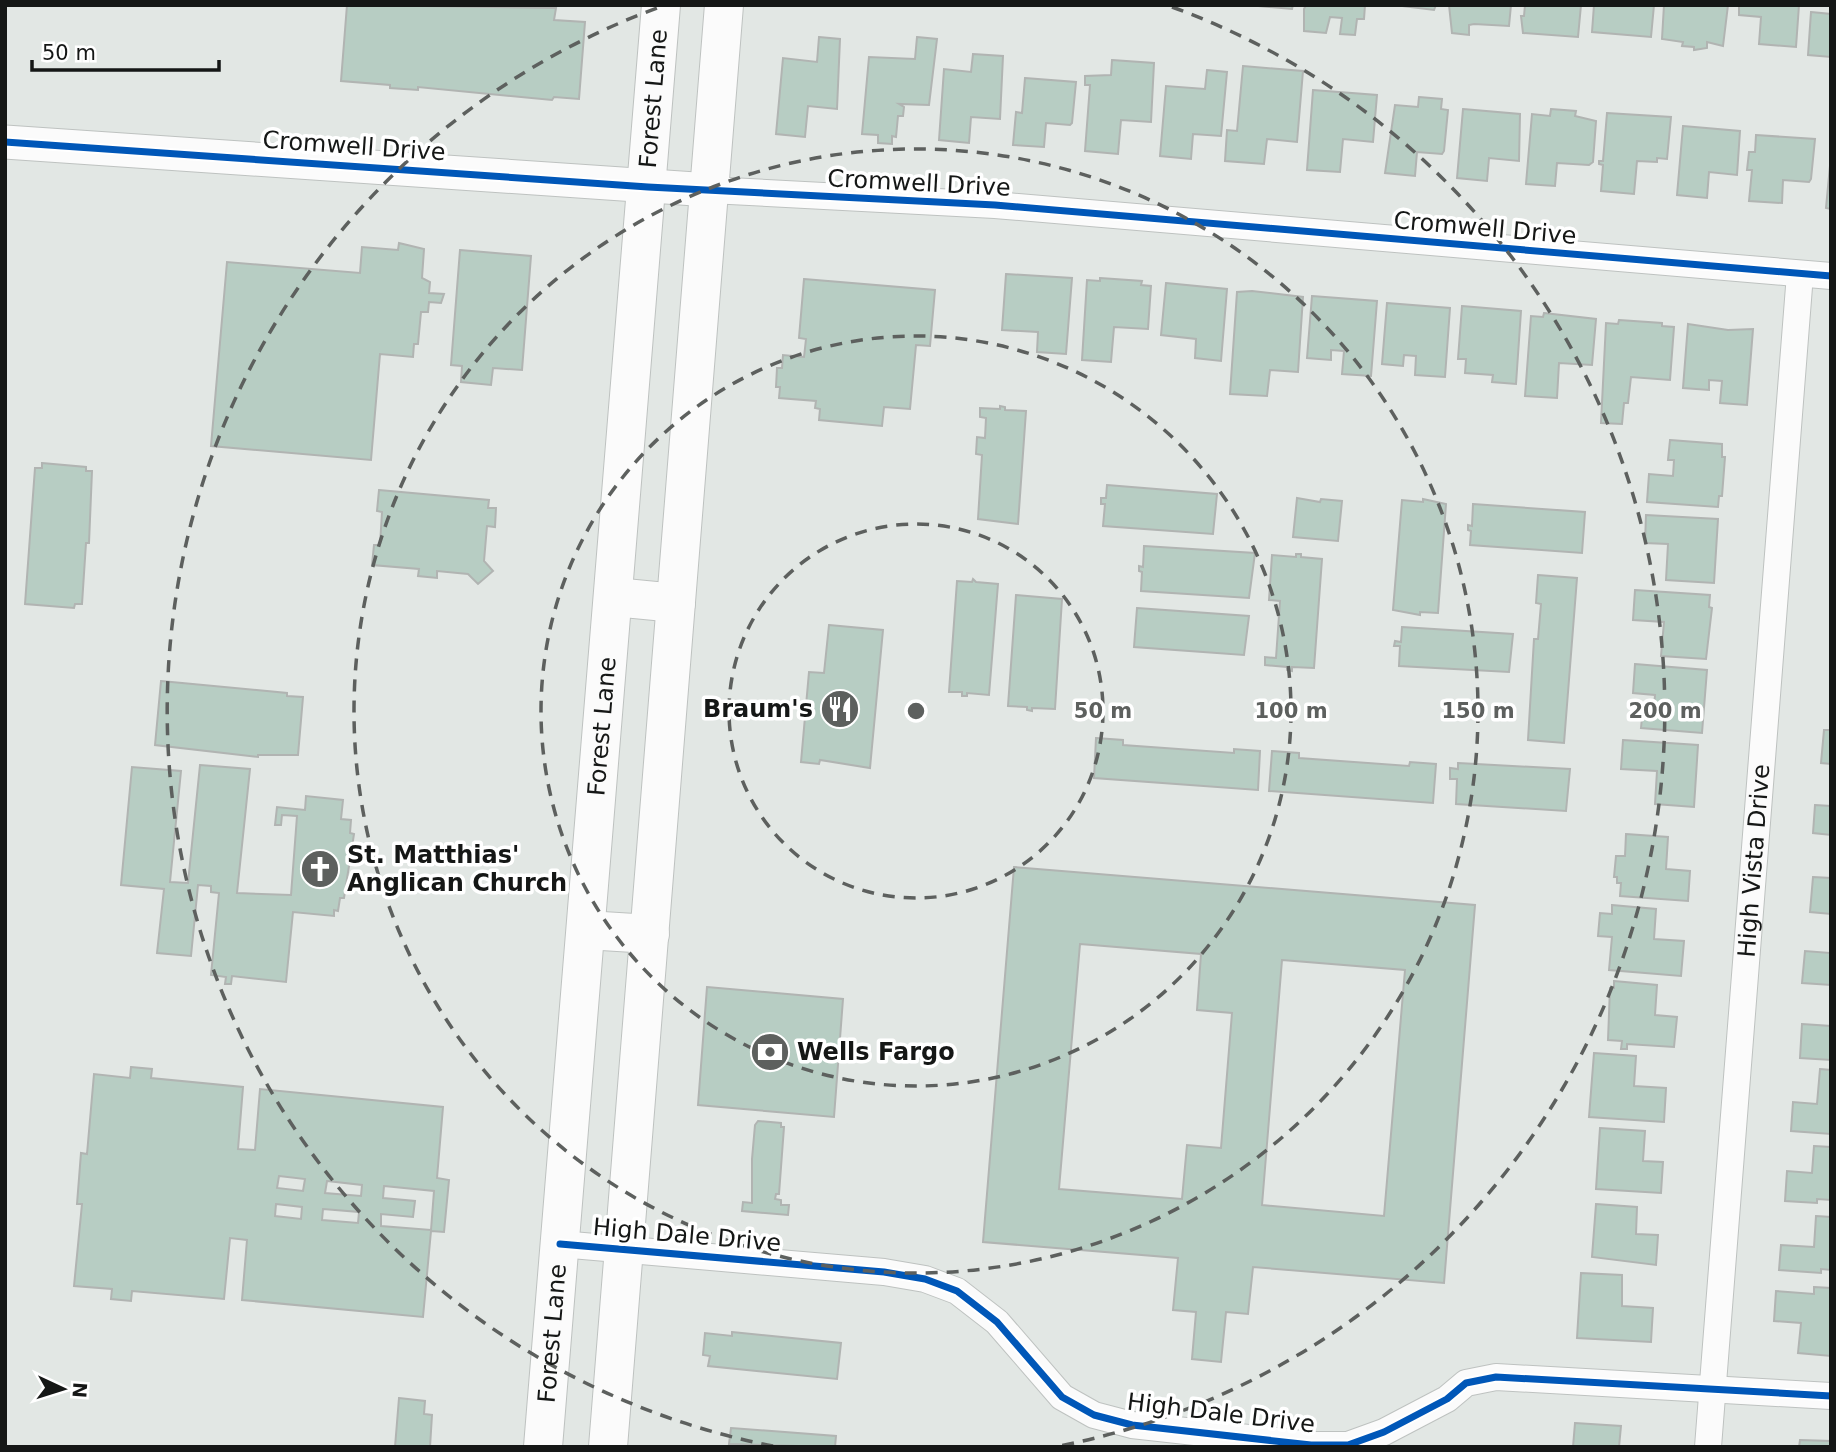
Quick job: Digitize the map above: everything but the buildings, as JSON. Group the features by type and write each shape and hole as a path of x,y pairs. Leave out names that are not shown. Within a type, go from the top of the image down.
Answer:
{"main road":[{"name":"Forest Lane","path":"543,1447 661,5"},
{"path":"608,1447 724,5"},
{"path":"614,597 676,603"},
{"path":"586,930 650,934"}],"street":[{"name":"Cromwell Drive","path":"5,142 648,187 1009,206 1831,276"},
{"name":"High Vista Drive","path":"1708,1447 1800,274"},
{"name":"High Dale Drive","path":"560,1244 884,1272 925,1279 957,1291 997,1322 1062,1397 1094,1415 1132,1426 1311,1445 1348,1444 1384,1432 1447,1399 1466,1383 1496,1377 1831,1396"}],"cycle path":[{"path":"5,142 648,187 995,205 1831,276"},
{"path":"560,1244 884,1272 925,1279 957,1291 997,1322 1062,1397 1094,1415 1132,1425 1311,1445 1348,1445 1384,1432 1447,1399 1466,1383 1496,1377 1831,1396"}],"place":[{"name":"Braum's","path":"840,709"},
{"name":"St. Matthias' Anglican Church","path":"320,869"},
{"name":"Wells Fargo","path":"770,1052"}]}
